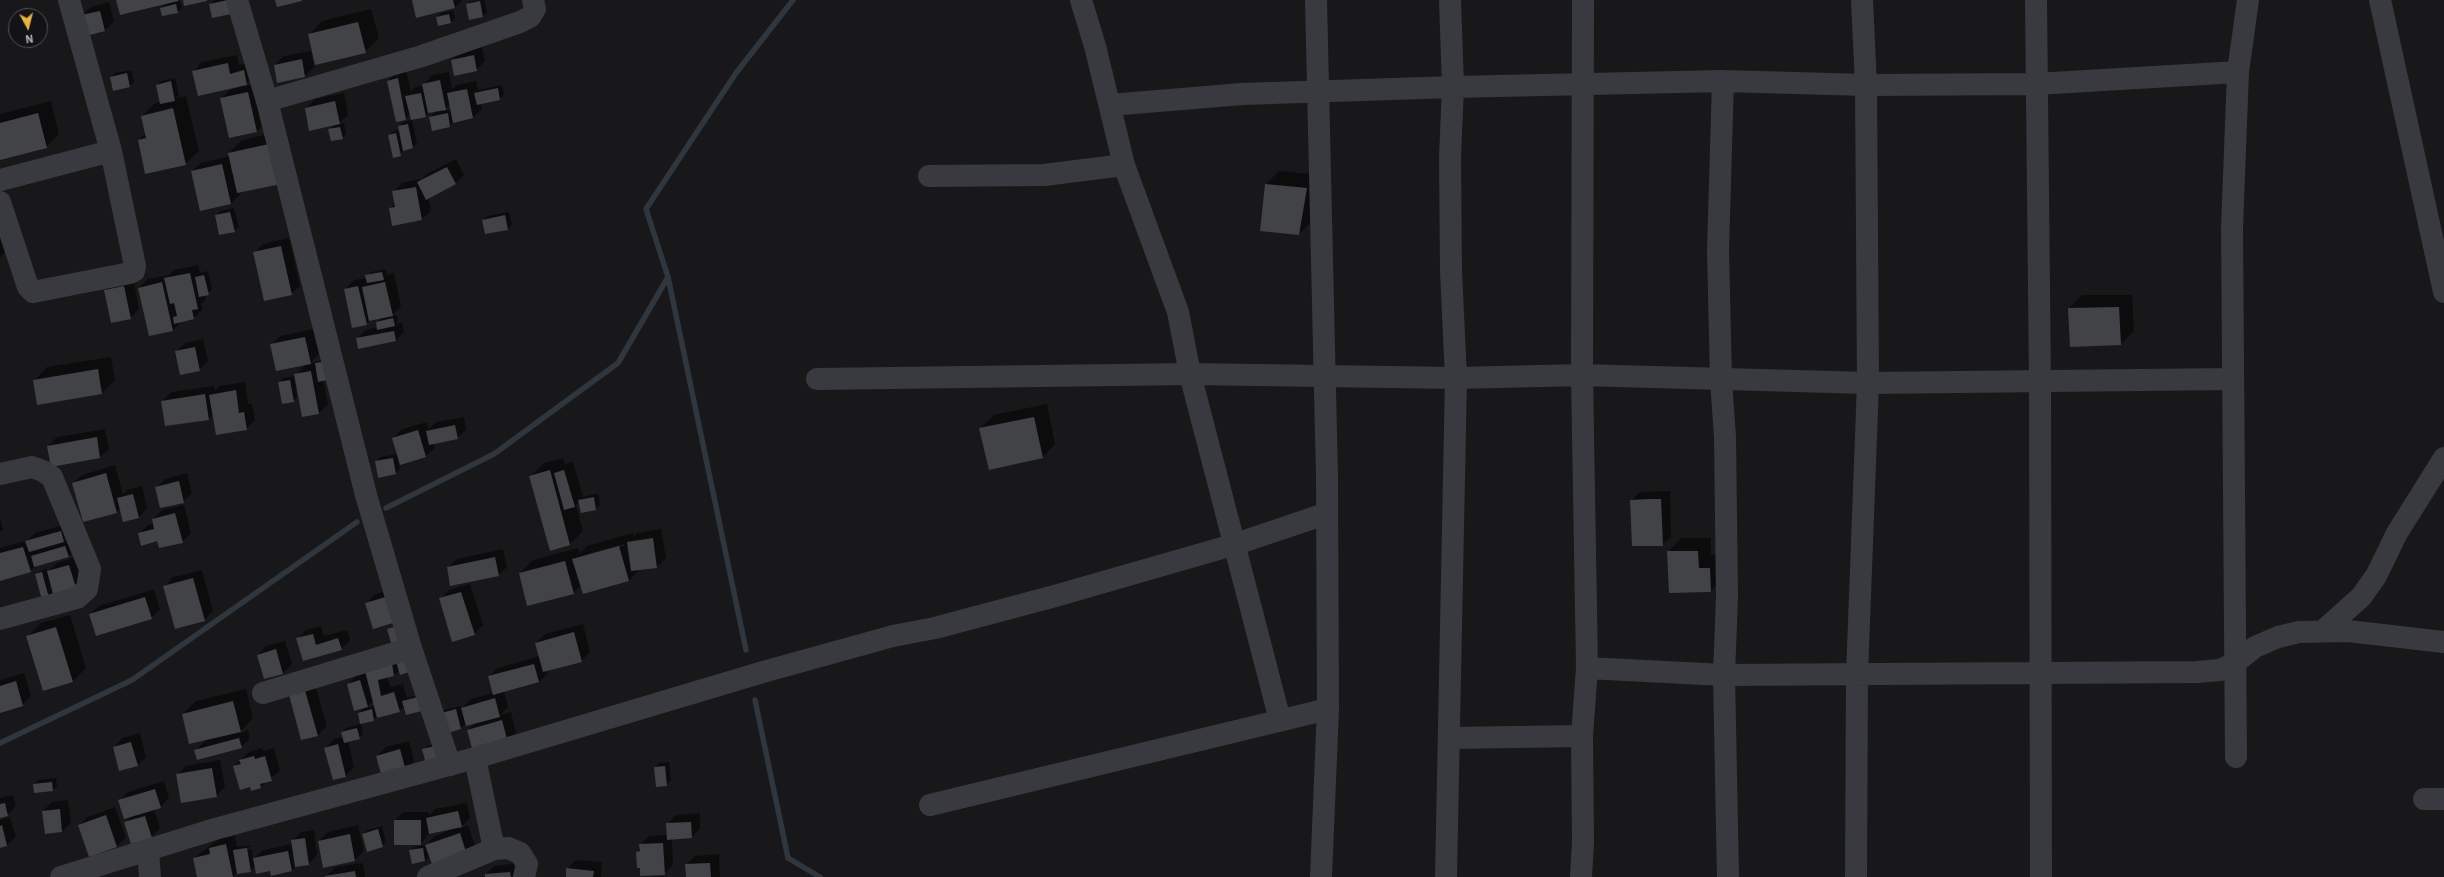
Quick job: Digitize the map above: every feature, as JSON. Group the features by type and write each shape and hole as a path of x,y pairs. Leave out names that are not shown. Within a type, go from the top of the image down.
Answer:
{"street":[{"path":"0,202 30,290 33,292 130,274 134,271 135,266 111,151 69,0"},
{"path":"237,0 267,101 366,495 411,648 450,765"},
{"path":"267,101 422,56 520,22 530,17 535,9 533,0"},
{"path":"1081,0 1110,104 1124,165 1178,312 1190,374 1236,544 1280,720"},
{"path":"1316,0 1323,376 1326,455 1328,709 1321,877"},
{"path":"1446,877 1456,378 1451,264 1450,157 1453,87 1450,0"},
{"path":"1581,877 1583,842 1582,736 1586,668 1582,375 1583,0"},
{"path":"1856,877 1857,674 1868,383 1866,85 1862,0"},
{"path":"2036,0 2040,382 2039,675 2041,877"},
{"path":"2236,757 2232,379 2233,159 2238,72 2248,0"},
{"path":"2380,0 2444,292"},
{"path":"1110,104 1242,94 1318,94 1453,87 1583,86 1723,81 1866,85 2036,84 2238,72"},
{"path":"1723,81 1718,250 1721,380 1726,453 1727,597 1724,675 1728,877"},
{"path":"0,180 111,151"},
{"path":"929,176 1044,175 1124,165"},
{"path":"817,379 1190,374 1456,378 1582,375 1868,383 2232,379"},
{"path":"2324,630 2361,597 2376,576 2397,533 2444,458"},
{"path":"0,474 32,467 43,471 52,477 90,569 88,589 77,598 0,619"},
{"path":"60,877 148,852 215,829 475,758 770,670 893,636 936,628 1047,598 1236,544 1326,514"},
{"path":"1586,668 1724,675 2039,675 2197,672 2220,670 2235,663 2256,647 2278,637 2324,630 2444,642"},
{"path":"263,693 411,648"},
{"path":"930,805 1328,709"},
{"path":"1448,738 1582,736"},
{"path":"475,758 494,849"},
{"path":"428,877 494,849 508,848 520,853 527,864 524,877"},
{"path":"148,852 150,877"}],"building":[{"path":"116,0 178,0 178,1 120,15"},
{"path":"183,0 207,0 207,1 184,6"},
{"path":"228,0 231,14 212,18 209,4"},
{"path":"275,0 302,0 302,1 277,7"},
{"path":"412,0 453,0 455,8 416,18"},
{"path":"480,1 483,17 469,20 466,4"},
{"path":"176,4 178,13 162,16 160,8"},
{"path":"100,11 105,31 86,36 81,15"},
{"path":"449,14 451,23 438,26 436,17"},
{"path":"358,22 366,53 315,65 308,34"},
{"path":"474,55 477,71 454,76 451,60"},
{"path":"302,59 305,77 277,83 274,65"},
{"path":"228,63 230,74 244,70 247,85 198,96 192,71"},
{"path":"127,73 130,87 113,91 110,77"},
{"path":"398,78 406,120 396,122 387,81"},
{"path":"440,80 446,110 428,113 422,84"},
{"path":"171,81 175,101 160,104 156,85"},
{"path":"498,88 500,100 477,105 474,93"},
{"path":"467,89 473,118 453,123 447,93"},
{"path":"248,92 257,132 229,138 220,98"},
{"path":"421,93 426,117 411,120 405,96"},
{"path":"335,101 340,124 309,131 305,108"},
{"path":"173,108 186,165 145,174 138,140 146,138 141,116"},
{"path":"38,113 47,148 0,160 0,123"},
{"path":"448,113 450,127 432,131 429,117"},
{"path":"408,124 413,148 403,151 398,126"},
{"path":"340,127 343,139 331,141 328,129"},
{"path":"396,133 401,156 393,158 388,135"},
{"path":"269,144 281,184 237,193 228,153"},
{"path":"222,164 231,204 200,211 191,171"},
{"path":"447,167 456,184 426,200 417,182"},
{"path":"1265,184 1307,188 1299,235 1260,231"},
{"path":"416,187 422,220 392,226 389,208 395,207 392,191"},
{"path":"230,212 235,232 219,235 215,215"},
{"path":"505,215 508,230 485,234 482,220"},
{"path":"281,246 292,295 264,301 253,252"},
{"path":"382,272 384,280 367,283 365,275"},
{"path":"190,273 198,309 192,310 194,319 174,324 173,317 177,316 174,303 170,304 164,278"},
{"path":"204,275 209,295 199,297 195,277"},
{"path":"162,282 173,331 149,336 138,288"},
{"path":"385,282 393,316 369,321 362,287"},
{"path":"124,286 131,319 111,323 104,290"},
{"path":"358,286 367,325 352,328 344,289"},
{"path":"2119,307 2121,345 2070,347 2068,308"},
{"path":"393,318 395,326 377,330 376,322"},
{"path":"394,331 396,341 358,349 356,338"},
{"path":"305,337 311,364 276,371 270,344"},
{"path":"195,347 200,371 180,375 175,351"},
{"path":"328,361 331,379 318,382 315,363"},
{"path":"98,369 102,394 37,405 33,380"},
{"path":"311,371 319,414 302,417 294,374"},
{"path":"290,380 294,402 282,404 278,382"},
{"path":"236,390 239,413 244,412 247,430 216,435 209,395"},
{"path":"205,394 209,420 165,426 161,401"},
{"path":"1034,417 1043,458 989,470 979,428"},
{"path":"455,425 458,439 429,445 426,431"},
{"path":"418,430 426,457 400,465 392,438"},
{"path":"97,437 100,458 51,467 47,446"},
{"path":"393,458 396,474 378,478 375,461"},
{"path":"550,470 570,545 550,551 529,476"},
{"path":"564,470 575,507 564,510 554,473"},
{"path":"106,473 117,513 83,522 72,483"},
{"path":"179,481 184,503 160,508 155,487"},
{"path":"133,494 139,518 123,522 117,498"},
{"path":"594,497 596,510 581,513 578,500"},
{"path":"1661,499 1663,546 1632,546 1630,500"},
{"path":"175,513 183,543 159,548 157,541 141,546 138,533 154,529 152,519"},
{"path":"61,531 64,542 29,552 25,541"},
{"path":"653,538 657,568 631,571 627,542"},
{"path":"65,546 69,557 34,567 31,556"},
{"path":"619,546 629,581 583,594 572,559"},
{"path":"23,547 31,572 0,581 0,553"},
{"path":"1667,551 1698,551 1699,568 1710,568 1711,592 1669,593"},
{"path":"495,557 499,576 450,586 447,567"},
{"path":"565,561 574,594 527,606 519,573"},
{"path":"69,565 77,591 54,598 47,571"},
{"path":"42,572 49,598 42,600 35,574"},
{"path":"193,578 205,621 175,629 163,586"},
{"path":"461,592 475,635 452,642 439,598"},
{"path":"145,597 152,619 96,636 89,614"},
{"path":"386,597 393,623 373,629 365,603"},
{"path":"401,625 406,642 392,646 387,629"},
{"path":"56,627 73,682 43,691 26,636"},
{"path":"574,632 582,662 543,672 535,643"},
{"path":"313,634 316,645 338,638 342,650 303,661 296,638"},
{"path":"276,649 283,674 264,679 257,655"},
{"path":"408,654 413,671 400,675 395,658"},
{"path":"392,664 394,676 378,680 381,696 394,692 400,712 377,718 365,671"},
{"path":"534,664 539,682 493,695 488,676"},
{"path":"360,680 368,707 354,711 347,684"},
{"path":"16,681 23,706 0,713 0,686"},
{"path":"304,687 318,736 301,740 288,691"},
{"path":"418,697 422,711 406,715 402,701"},
{"path":"495,698 500,717 466,726 461,708"},
{"path":"233,701 241,732 189,744 182,714"},
{"path":"372,709 374,721 360,724 358,713"},
{"path":"456,709 461,729 444,734 438,714"},
{"path":"502,720 508,743 473,752 467,730"},
{"path":"357,728 360,739 344,743 341,732"},
{"path":"239,738 242,748 197,760 194,750"},
{"path":"131,742 138,766 119,771 113,747"},
{"path":"338,744 346,777 333,780 324,748"},
{"path":"435,746 439,761 426,764 422,749"},
{"path":"400,749 406,771 382,778 376,756"},
{"path":"254,756 255,759 265,756 272,781 260,784 261,788 251,791 250,787 240,790 233,766 241,764 239,760"},
{"path":"665,766 667,786 656,787 654,767"},
{"path":"212,768 217,797 181,803 176,774"},
{"path":"52,782 53,791 34,793 33,784"},
{"path":"155,789 161,808 124,819 118,800"},
{"path":"5,803 8,816 0,818 0,804"},
{"path":"60,809 62,832 45,834 42,811"},
{"path":"458,811 462,827 429,834 426,818"},
{"path":"106,815 117,847 89,857 78,825"},
{"path":"145,816 152,838 131,844 124,822"},
{"path":"394,820 421,820 421,845 394,845"},
{"path":"691,822 692,838 667,840 666,823"},
{"path":"2,825 7,846 0,848 0,826"},
{"path":"378,829 383,847 367,852 362,834"},
{"path":"460,833 467,855 433,867 425,845"},
{"path":"350,834 355,861 323,868 318,841"},
{"path":"305,838 309,865 295,867 291,840"},
{"path":"663,843 665,875 640,876 640,868 637,868 636,852 640,851 639,844"},
{"path":"226,844 233,877 197,877 193,858 210,854 209,848"},
{"path":"247,848 251,872 237,874 233,850"},
{"path":"423,848 425,861 412,864 409,850"},
{"path":"288,851 292,871 271,876 270,871 256,874 253,858"},
{"path":"710,863 711,877 686,877 685,864"},
{"path":"566,868 594,871 593,877 566,877"},
{"path":"355,871 356,877 325,877 325,876"},
{"path":"510,872 511,877 485,877 485,874"}],"waterway":[{"path":"746,650 668,277 646,209 736,73 793,0"},
{"path":"386,508 494,454 618,363 668,277"},
{"path":"0,743 132,680 357,522"},
{"path":"755,700 788,858 820,877"}]}
